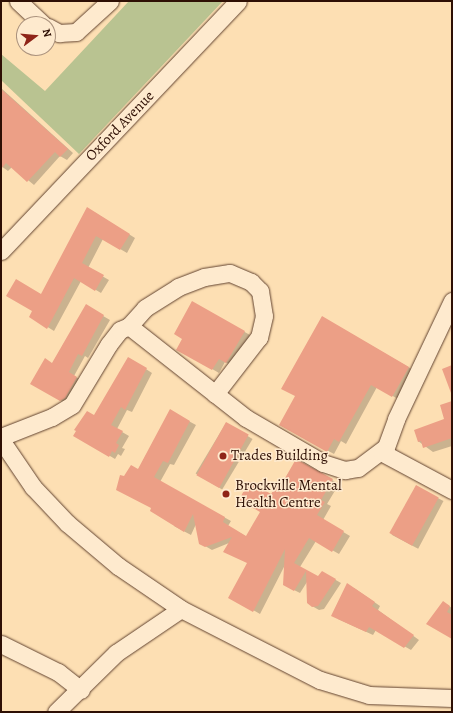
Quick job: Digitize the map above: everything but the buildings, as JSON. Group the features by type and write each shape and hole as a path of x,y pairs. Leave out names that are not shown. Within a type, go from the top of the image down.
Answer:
{"street":[{"path":"18,1 34,16"},
{"path":"56,31 59,33 76,32 110,1"},
{"name":"Oxford Avenue","path":"1,250 238,1"},
{"path":"215,394 259,337 264,316 260,291 251,282 230,273 204,277 178,287 145,308 129,326 120,330 109,344 72,405 52,417 1,439 33,487 67,523 118,566 181,610 320,680 369,695 418,705 452,698"},
{"path":"129,326 246,418 323,463 345,470 358,468 386,447 396,419 448,324 452,301"},
{"path":"381,452 452,490"},
{"path":"56,712 81,690 116,653 181,610"},
{"path":"1,644 58,672 81,690"}],"green space":[{"path":"129,1 223,1 79,154 1,80 1,54 45,91"}],"place":[{"name":"Trades Building","path":"223,456"},
{"name":"Brockville Mental Health Centre","path":"226,494"}]}
